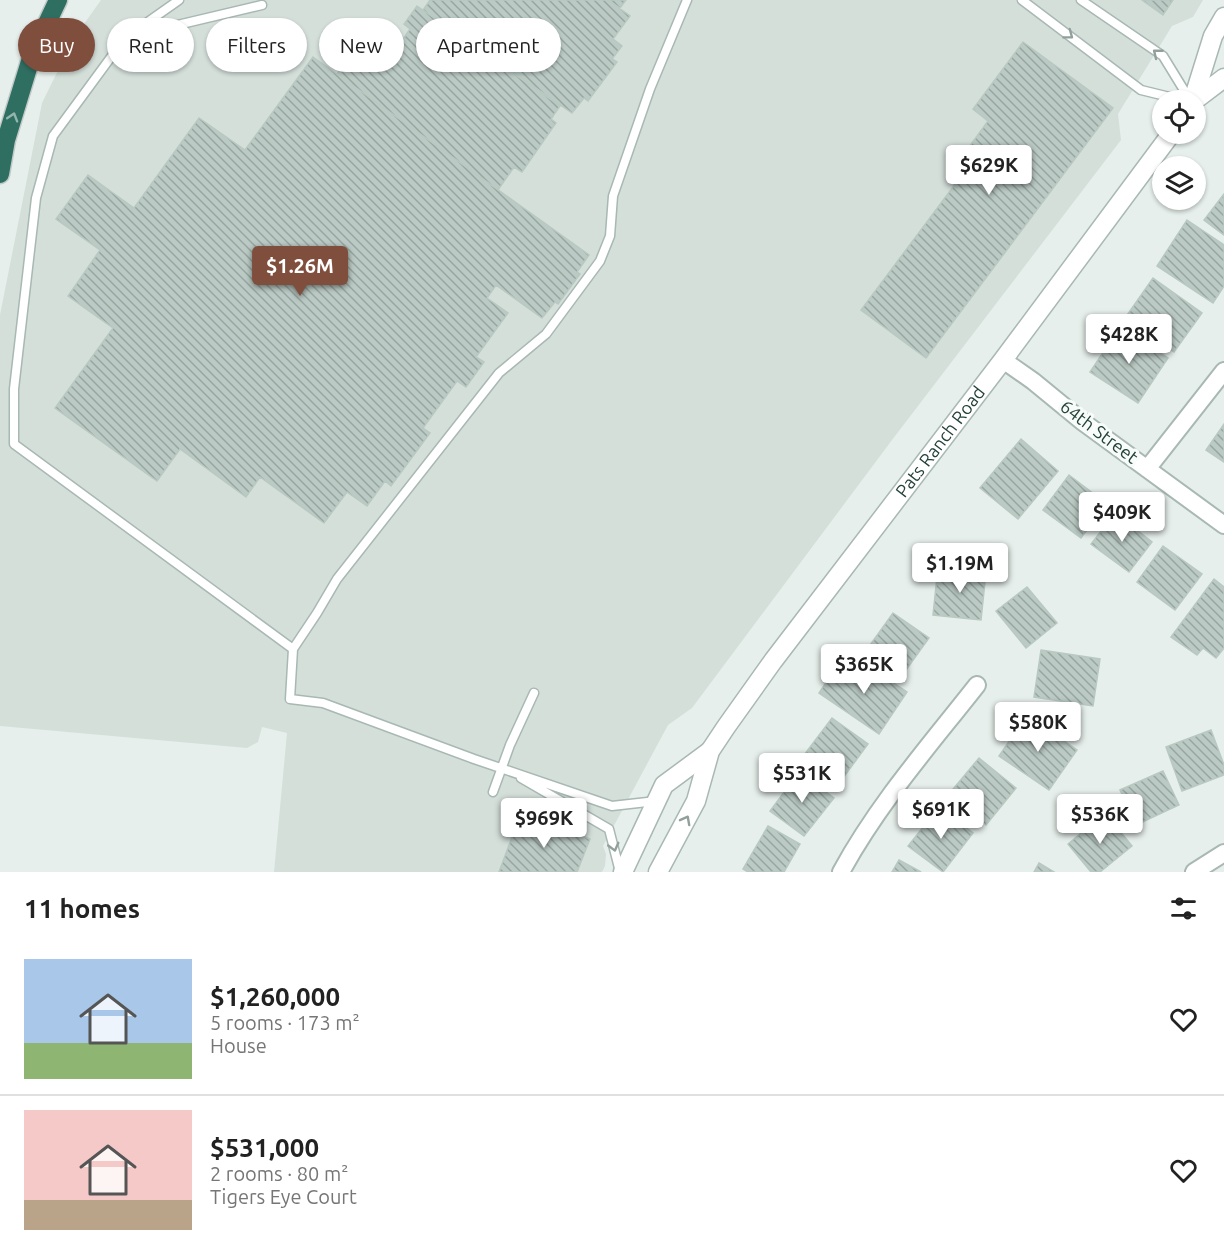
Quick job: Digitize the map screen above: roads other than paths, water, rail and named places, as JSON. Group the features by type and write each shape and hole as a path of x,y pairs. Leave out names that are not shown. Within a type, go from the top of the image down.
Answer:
{"highway":[{"path":"0,174 6,140 32,55 58,0"}],"street":[{"path":"1196,90 1213,36 1224,17"},
{"path":"1206,91 1224,78"},
{"name":"Pats Ranch Road","path":"622,872 664,785 710,751 773,661 1165,144"},
{"name":"64th Street","path":"1003,360 1224,525"},
{"path":"1147,469 1224,371"},
{"path":"841,872 889,796 977,685"},
{"name":"Pats Ranch Road","path":"658,872 696,801 710,751"},
{"path":"1194,872 1224,853"}],"lane":[{"path":"153,18 179,0"},
{"path":"657,801 612,806 322,703 290,699 293,649 337,579 499,373 546,334 600,261 610,236 613,196 650,89 687,0"},
{"path":"1022,0 1141,90 1152,93"},
{"path":"1081,0 1163,56 1186,90"},
{"path":"194,22 262,6"},
{"path":"107,62 53,136 36,198 14,389 14,444 293,649"},
{"path":"493,792 534,693"},
{"path":"502,768 609,829 622,872"}]}
